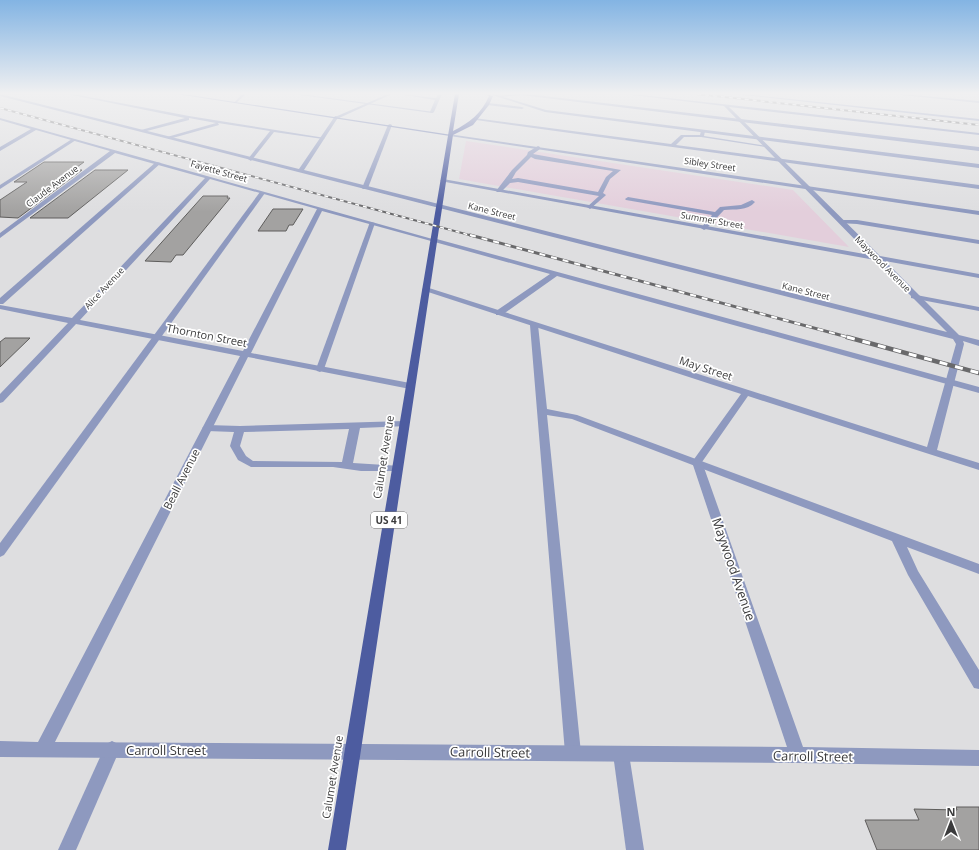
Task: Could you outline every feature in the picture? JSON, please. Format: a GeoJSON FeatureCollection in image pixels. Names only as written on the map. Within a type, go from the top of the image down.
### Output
{"type":"FeatureCollection","features":[{"type":"Feature","properties":{"kind":"main road","name":"Calumet Avenue"},"geometry":{"type":"LineString","coordinates":[[337,850],[450,134]]}},
{"type":"Feature","properties":{"kind":"street"},"geometry":{"type":"LineString","coordinates":[[0,149],[27,134]]}},
{"type":"Feature","properties":{"kind":"street","name":"Fayette Street"},"geometry":{"type":"LineString","coordinates":[[52,134],[979,390]]}},
{"type":"Feature","properties":{"kind":"street","name":"Kane Street"},"geometry":{"type":"LineString","coordinates":[[153,134],[979,343]]}},
{"type":"Feature","properties":{"kind":"street"},"geometry":{"type":"LineString","coordinates":[[169,138],[182,134]]}},
{"type":"Feature","properties":{"kind":"street"},"geometry":{"type":"LineString","coordinates":[[251,159],[270,134]]}},
{"type":"Feature","properties":{"kind":"street"},"geometry":{"type":"LineString","coordinates":[[291,134],[323,138]]}},
{"type":"Feature","properties":{"kind":"street"},"geometry":{"type":"LineString","coordinates":[[301,171],[326,134]]}},
{"type":"Feature","properties":{"kind":"street"},"geometry":{"type":"LineString","coordinates":[[365,188],[387,134]]}},
{"type":"Feature","properties":{"kind":"street","name":"Sibley Street"},"geometry":{"type":"LineString","coordinates":[[450,134],[979,213]]}},
{"type":"Feature","properties":{"kind":"street"},"geometry":{"type":"LineString","coordinates":[[587,134],[979,187]]}},
{"type":"Feature","properties":{"kind":"street"},"geometry":{"type":"LineString","coordinates":[[673,145],[683,136],[698,134]]}},
{"type":"Feature","properties":{"kind":"street"},"geometry":{"type":"LineString","coordinates":[[705,134],[766,146]]}},
{"type":"Feature","properties":{"kind":"street"},"geometry":{"type":"LineString","coordinates":[[709,134],[758,138],[979,166]]}},
{"type":"Feature","properties":{"kind":"street","name":"Maywood Avenue"},"geometry":{"type":"LineString","coordinates":[[754,134],[957,338]]}},
{"type":"Feature","properties":{"kind":"street"},"geometry":{"type":"LineString","coordinates":[[849,134],[979,149]]}},
{"type":"Feature","properties":{"kind":"street"},"geometry":{"type":"LineString","coordinates":[[0,187],[74,140]]}},
{"type":"Feature","properties":{"kind":"street"},"geometry":{"type":"LineString","coordinates":[[499,191],[514,171],[530,155],[530,153],[538,148]]}},
{"type":"Feature","properties":{"kind":"street","name":"Claude Avenue"},"geometry":{"type":"LineString","coordinates":[[0,236],[114,151]]}},
{"type":"Feature","properties":{"kind":"street"},"geometry":{"type":"LineString","coordinates":[[530,155],[618,170],[608,178],[600,194],[602,195],[590,207]]}},
{"type":"Feature","properties":{"kind":"street"},"geometry":{"type":"LineString","coordinates":[[0,302],[158,163]]}},
{"type":"Feature","properties":{"kind":"street","name":"Alice Avenue"},"geometry":{"type":"LineString","coordinates":[[0,400],[208,178]]}},
{"type":"Feature","properties":{"kind":"street"},"geometry":{"type":"LineString","coordinates":[[508,181],[525,180],[600,194]]}},
{"type":"Feature","properties":{"kind":"street","name":"Summer Street"},"geometry":{"type":"LineString","coordinates":[[443,181],[979,276]]}},
{"type":"Feature","properties":{"kind":"street"},"geometry":{"type":"LineString","coordinates":[[0,552],[262,193]]}},
{"type":"Feature","properties":{"kind":"street"},"geometry":{"type":"LineString","coordinates":[[628,199],[717,214]]}},
{"type":"Feature","properties":{"kind":"street"},"geometry":{"type":"LineString","coordinates":[[704,228],[722,208],[748,206],[752,202]]}},
{"type":"Feature","properties":{"kind":"street","name":"Beall Avenue"},"geometry":{"type":"LineString","coordinates":[[43,749],[320,209]]}},
{"type":"Feature","properties":{"kind":"street"},"geometry":{"type":"LineString","coordinates":[[842,222],[857,222],[979,242]]}},
{"type":"Feature","properties":{"kind":"street"},"geometry":{"type":"LineString","coordinates":[[320,369],[372,223]]}},
{"type":"Feature","properties":{"kind":"street"},"geometry":{"type":"LineString","coordinates":[[500,314],[556,273]]}},
{"type":"Feature","properties":{"kind":"street","name":"May Street"},"geometry":{"type":"LineString","coordinates":[[426,290],[979,467]]}},
{"type":"Feature","properties":{"kind":"street"},"geometry":{"type":"LineString","coordinates":[[914,296],[979,309]]}},
{"type":"Feature","properties":{"kind":"street","name":"Thornton Street"},"geometry":{"type":"LineString","coordinates":[[0,307],[410,386]]}},
{"type":"Feature","properties":{"kind":"street"},"geometry":{"type":"LineString","coordinates":[[534,325],[573,753]]}},
{"type":"Feature","properties":{"kind":"street"},"geometry":{"type":"LineString","coordinates":[[931,452],[960,344],[957,338]]}},
{"type":"Feature","properties":{"kind":"street"},"geometry":{"type":"LineString","coordinates":[[697,462],[746,393]]}},
{"type":"Feature","properties":{"kind":"street"},"geometry":{"type":"LineString","coordinates":[[542,412],[574,417],[979,569]]}},
{"type":"Feature","properties":{"kind":"street"},"geometry":{"type":"LineString","coordinates":[[207,428],[240,429],[404,424]]}},
{"type":"Feature","properties":{"kind":"street"},"geometry":{"type":"LineString","coordinates":[[347,466],[355,426]]}},
{"type":"Feature","properties":{"kind":"street"},"geometry":{"type":"LineString","coordinates":[[240,429],[236,446],[242,458],[251,464],[333,464],[361,468],[397,468]]}},
{"type":"Feature","properties":{"kind":"street","name":"Maywood Avenue"},"geometry":{"type":"LineString","coordinates":[[697,462],[798,755]]}},
{"type":"Feature","properties":{"kind":"street"},"geometry":{"type":"LineString","coordinates":[[897,538],[912,572],[979,683]]}},
{"type":"Feature","properties":{"kind":"street","name":"Carroll Street"},"geometry":{"type":"LineString","coordinates":[[0,749],[798,755],[979,758]]}},
{"type":"Feature","properties":{"kind":"street"},"geometry":{"type":"LineString","coordinates":[[67,850],[112,750]]}},
{"type":"Feature","properties":{"kind":"street"},"geometry":{"type":"LineString","coordinates":[[621,754],[635,850]]}},
{"type":"Feature","properties":{"kind":"shaded area"},"geometry":{"type":"Polygon","coordinates":[[[466,141],[793,190],[849,247],[459,179],[466,141]]]}},
{"type":"Feature","properties":{"kind":"building"},"geometry":{"type":"Polygon","coordinates":[[[44,162],[84,162],[73,170],[82,170],[18,218],[0,217],[0,200],[27,182],[14,182],[44,162]]]}},
{"type":"Feature","properties":{"kind":"building"},"geometry":{"type":"Polygon","coordinates":[[[95,170],[128,170],[68,218],[30,218],[95,170]]]}},
{"type":"Feature","properties":{"kind":"building"},"geometry":{"type":"Polygon","coordinates":[[[203,196],[228,196],[227,198],[230,198],[183,255],[176,255],[171,262],[145,261],[203,196]]]}},
{"type":"Feature","properties":{"kind":"building"},"geometry":{"type":"Polygon","coordinates":[[[273,209],[303,209],[293,225],[289,225],[286,231],[258,231],[273,209]]]}},
{"type":"Feature","properties":{"kind":"building"},"geometry":{"type":"Polygon","coordinates":[[[5,338],[30,338],[0,367],[0,342],[5,338]]]}},
{"type":"Feature","properties":{"kind":"building"},"geometry":{"type":"Polygon","coordinates":[[[956,807],[979,807],[979,850],[877,850],[865,820],[919,820],[914,809],[957,810],[956,807]]]}},
{"type":"Feature","properties":{"kind":"railway"},"geometry":{"type":"LineString","coordinates":[[95,134],[473,236]]}},
{"type":"Feature","properties":{"kind":"railway"},"geometry":{"type":"LineString","coordinates":[[470,235],[851,338]]}},
{"type":"Feature","properties":{"kind":"railway"},"geometry":{"type":"LineString","coordinates":[[847,337],[979,373]]}}]}
